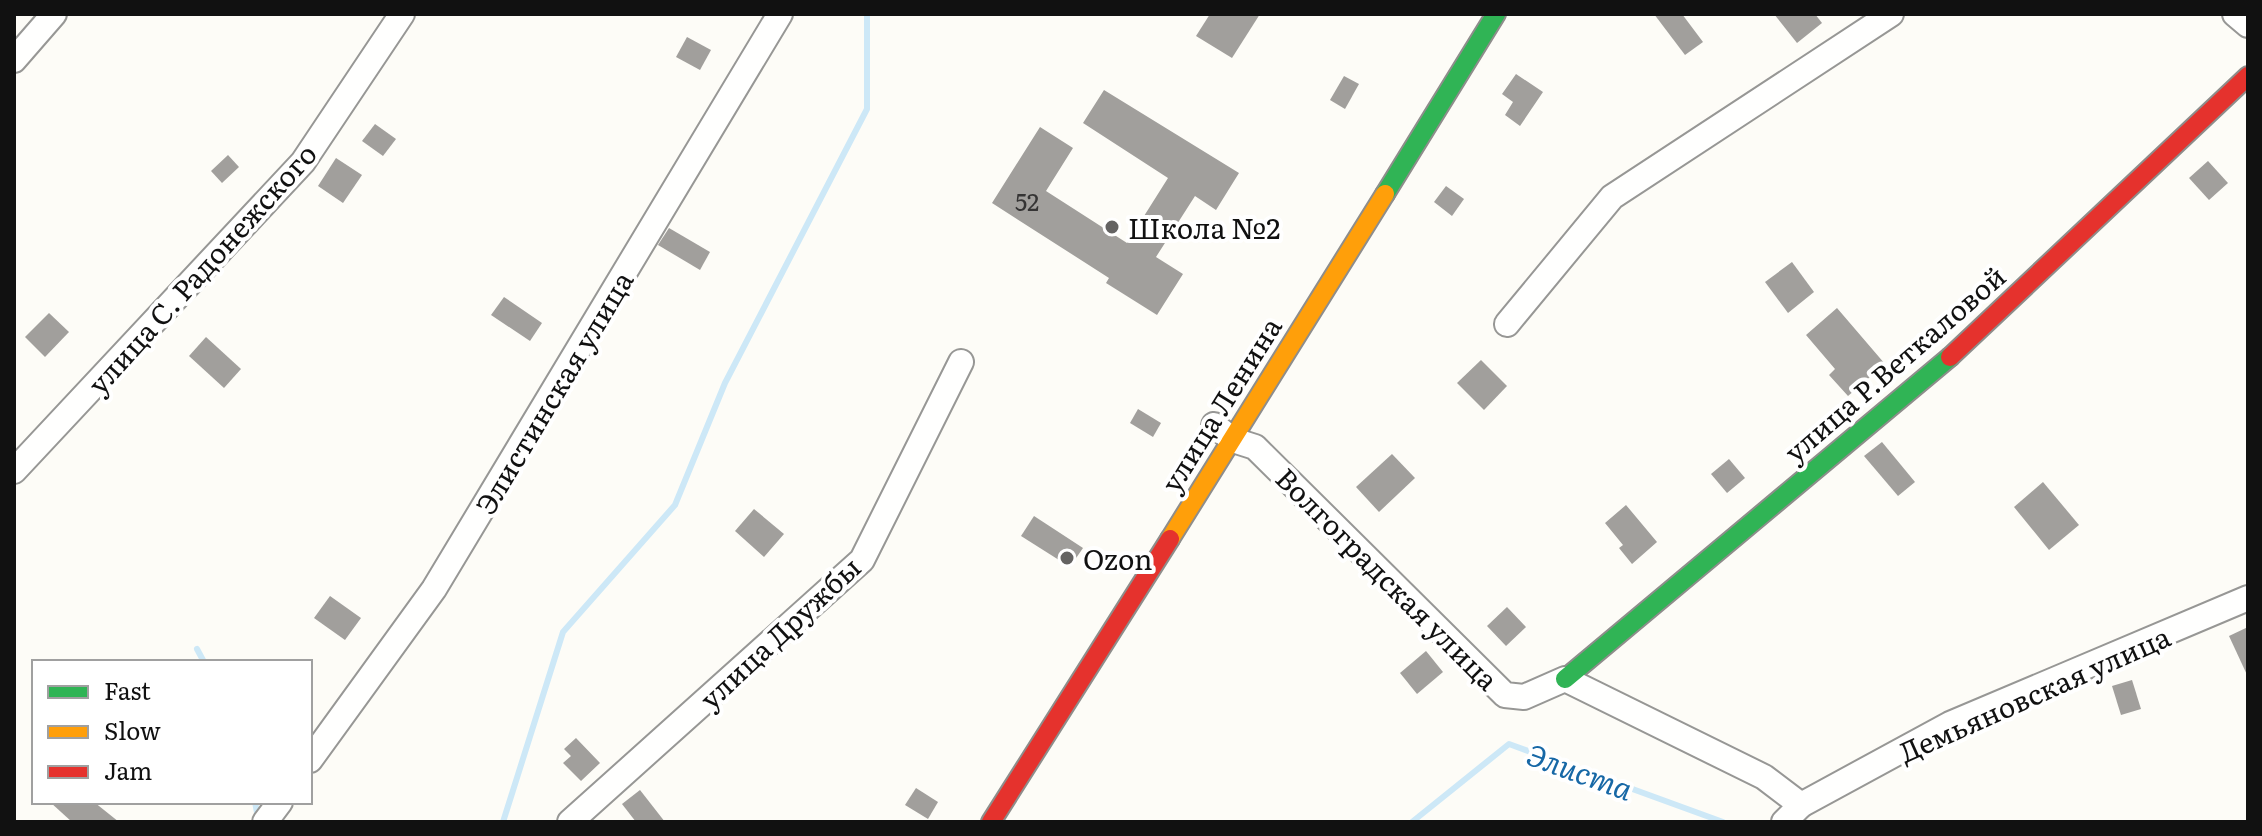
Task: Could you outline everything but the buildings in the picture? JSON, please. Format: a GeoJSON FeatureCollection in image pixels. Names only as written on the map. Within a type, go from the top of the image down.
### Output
{"type":"FeatureCollection","features":[{"type":"Feature","properties":{"kind":"main road","name":"улица Ленина"},"geometry":{"type":"LineString","coordinates":[[991,822],[1219,429],[1496,14]]}},
{"type":"Feature","properties":{"kind":"main road","name":"улица Р.Веткаловой"},"geometry":{"type":"LineString","coordinates":[[1565,679],[1955,353],[2248,76]]}},
{"type":"Feature","properties":{"kind":"street"},"geometry":{"type":"LineString","coordinates":[[14,60],[54,14]]}},
{"type":"Feature","properties":{"kind":"street","name":"улица С. Радонежского"},"geometry":{"type":"LineString","coordinates":[[14,471],[303,162],[402,14]]}},
{"type":"Feature","properties":{"kind":"street","name":"Элистинская улица"},"geometry":{"type":"LineString","coordinates":[[312,757],[434,589],[780,14]]}},
{"type":"Feature","properties":{"kind":"street"},"geometry":{"type":"LineString","coordinates":[[1507,324],[1612,197],[1891,14]]}},
{"type":"Feature","properties":{"kind":"street"},"geometry":{"type":"LineString","coordinates":[[2235,14],[2248,25]]}},
{"type":"Feature","properties":{"kind":"street","name":"улица Дружбы"},"geometry":{"type":"LineString","coordinates":[[570,822],[862,560],[961,362]]}},
{"type":"Feature","properties":{"kind":"street","name":"Волгоградская улица"},"geometry":{"type":"LineString","coordinates":[[1219,429],[1255,447],[1505,695],[1524,697],[1565,679]]}},
{"type":"Feature","properties":{"kind":"street","name":"Демьяновская улица"},"geometry":{"type":"LineString","coordinates":[[1792,814],[1950,724],[2248,598]]}},
{"type":"Feature","properties":{"kind":"street"},"geometry":{"type":"LineString","coordinates":[[1565,679],[1764,777],[1792,814]]}},
{"type":"Feature","properties":{"kind":"street"},"geometry":{"type":"LineString","coordinates":[[265,822],[278,804]]}},
{"type":"Feature","properties":{"kind":"waterway"},"geometry":{"type":"LineString","coordinates":[[503,822],[563,632],[675,505],[725,383],[867,109],[867,14]]}},
{"type":"Feature","properties":{"kind":"waterway"},"geometry":{"type":"LineString","coordinates":[[197,649],[203,660]]}},
{"type":"Feature","properties":{"kind":"waterway","name":"Элиста"},"geometry":{"type":"LineString","coordinates":[[1412,822],[1509,744],[1723,822]]}},
{"type":"Feature","properties":{"kind":"waterway"},"geometry":{"type":"LineString","coordinates":[[255,804],[258,818]]}},
{"type":"Feature","properties":{"kind":"traffic: fast"},"geometry":{"type":"LineString","coordinates":[[1385,194],[1496,14]]}},
{"type":"Feature","properties":{"kind":"traffic: fast"},"geometry":{"type":"LineString","coordinates":[[1565,679],[1950,357]]}},
{"type":"Feature","properties":{"kind":"traffic: slow"},"geometry":{"type":"LineString","coordinates":[[1170,539],[1385,194]]}},
{"type":"Feature","properties":{"kind":"traffic: jam"},"geometry":{"type":"LineString","coordinates":[[1950,357],[2248,76]]}},
{"type":"Feature","properties":{"kind":"traffic: jam"},"geometry":{"type":"LineString","coordinates":[[991,822],[1170,539]]}},
{"type":"Feature","properties":{"kind":"place","name":"Школа №2"},"geometry":{"type":"Point","coordinates":[1112,227]}},
{"type":"Feature","properties":{"kind":"place","name":"Ozon"},"geometry":{"type":"Point","coordinates":[1067,558]}}]}
